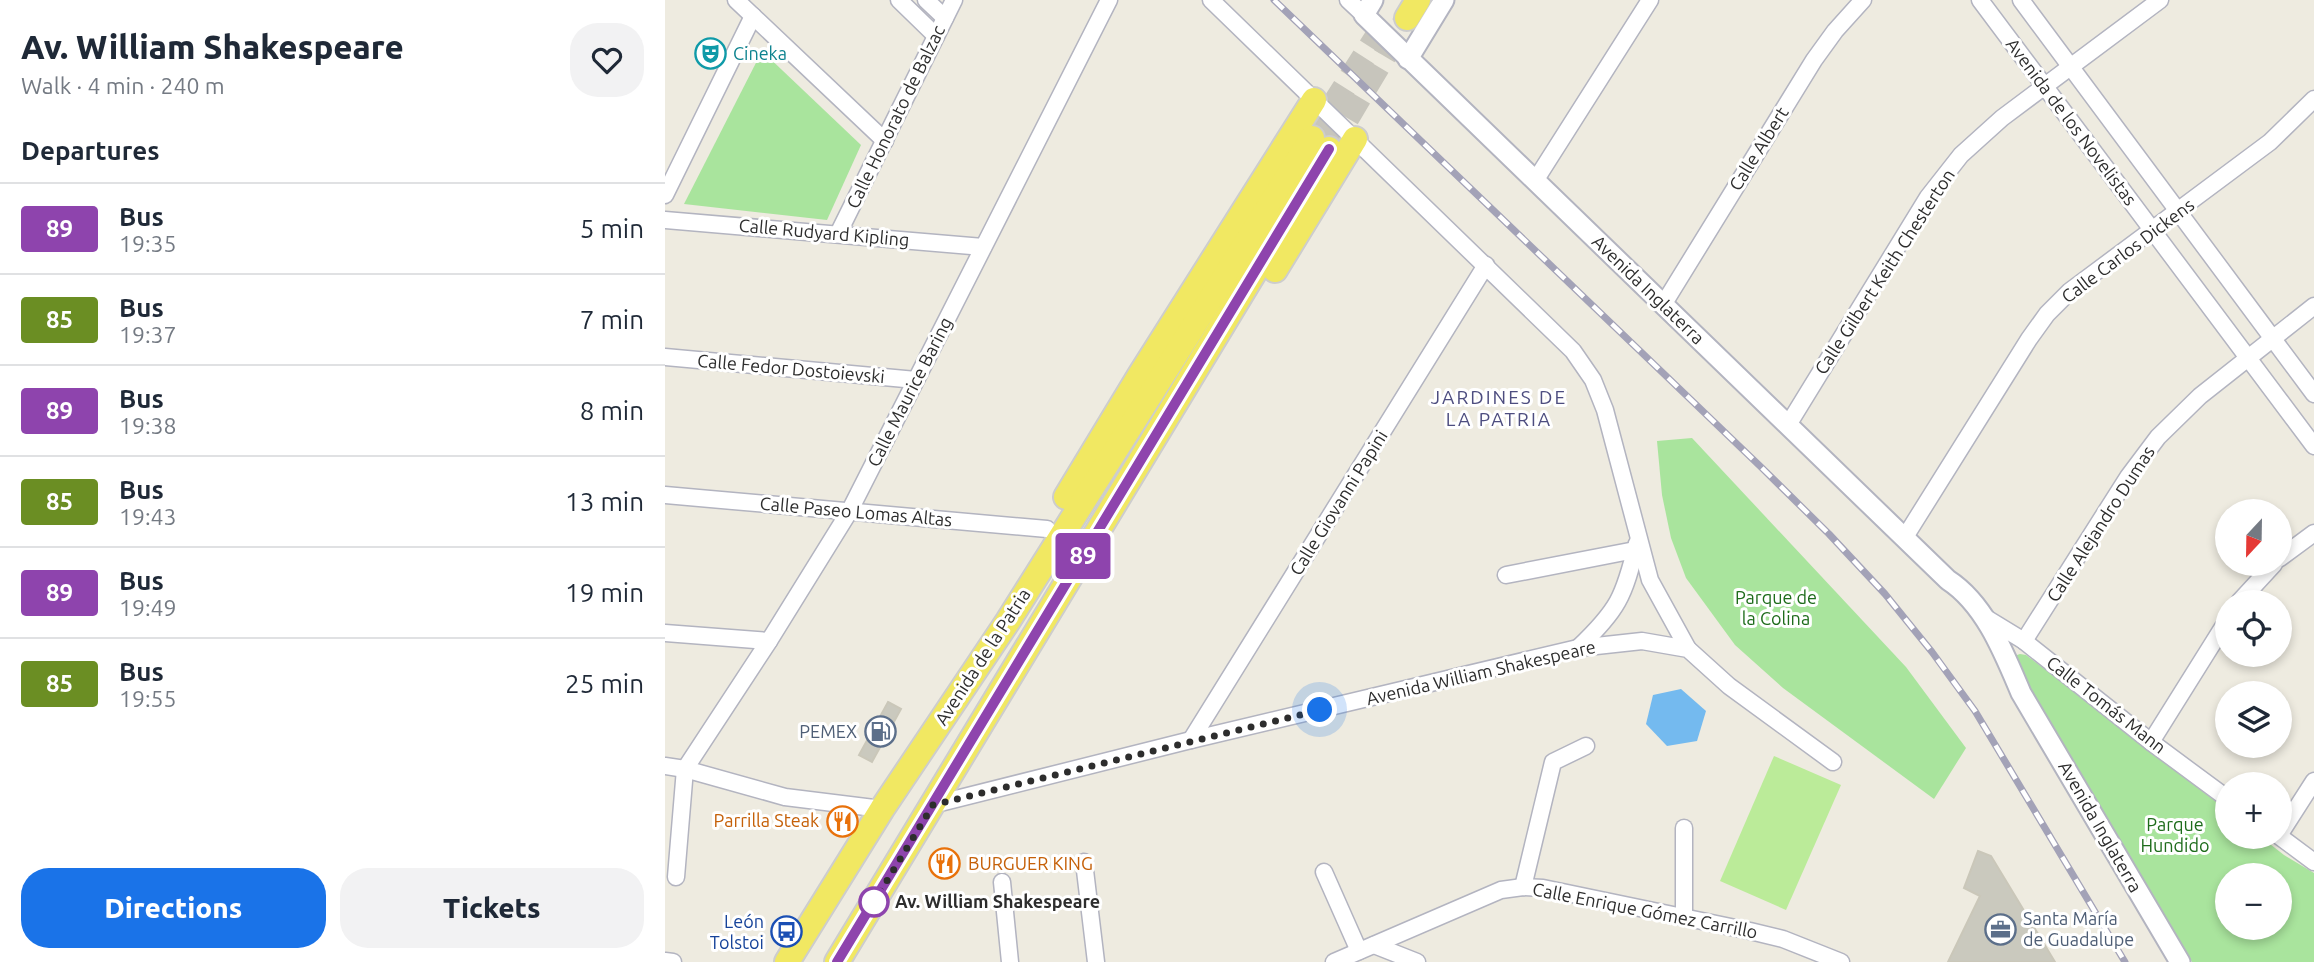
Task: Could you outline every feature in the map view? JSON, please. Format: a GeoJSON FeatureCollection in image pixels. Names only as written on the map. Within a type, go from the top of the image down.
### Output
{"type":"FeatureCollection","features":[{"type":"Feature","properties":{"kind":"main road"},"geometry":{"type":"LineString","coordinates":[[997,637],[1047,529],[1140,375],[1314,100]]}},
{"type":"Feature","properties":{"kind":"main road"},"geometry":{"type":"LineString","coordinates":[[1024,653],[1093,566],[1355,139]]}},
{"type":"Feature","properties":{"kind":"main road","name":"Avenida de la Patria"},"geometry":{"type":"LineString","coordinates":[[787,962],[882,809],[1320,144],[1024,653],[837,962]]}},
{"type":"Feature","properties":{"kind":"main road"},"geometry":{"type":"LineString","coordinates":[[805,962],[867,864],[876,842],[882,809]]}},
{"type":"Feature","properties":{"kind":"street"},"geometry":{"type":"LineString","coordinates":[[736,0],[885,141]]}},
{"type":"Feature","properties":{"kind":"street"},"geometry":{"type":"LineString","coordinates":[[899,0],[936,36]]}},
{"type":"Feature","properties":{"kind":"street"},"geometry":{"type":"LineString","coordinates":[[926,0],[946,18]]}},
{"type":"Feature","properties":{"kind":"street","name":"Calle Honorato de Balzac"},"geometry":{"type":"LineString","coordinates":[[838,234],[954,0]]}},
{"type":"Feature","properties":{"kind":"street","name":"Calle Maurice Baring"},"geometry":{"type":"LineString","coordinates":[[685,769],[849,512],[1109,0]]}},
{"type":"Feature","properties":{"kind":"street"},"geometry":{"type":"LineString","coordinates":[[1211,0],[1573,351],[1593,380],[1605,410],[1637,543],[1650,580],[1688,649],[1729,686],[1833,762]]}},
{"type":"Feature","properties":{"kind":"street","name":"Avenida Inglaterra"},"geometry":{"type":"LineString","coordinates":[[1348,0],[1392,8],[1408,59],[1948,580],[1964,590],[2004,652],[2021,693],[2179,962]]}},
{"type":"Feature","properties":{"kind":"street"},"geometry":{"type":"LineString","coordinates":[[1408,59],[1444,0]]}},
{"type":"Feature","properties":{"kind":"street"},"geometry":{"type":"LineString","coordinates":[[1535,181],[1650,0]]}},
{"type":"Feature","properties":{"kind":"street","name":"Calle Albert"},"geometry":{"type":"LineString","coordinates":[[1663,304],[1814,60],[1863,0]]}},
{"type":"Feature","properties":{"kind":"street","name":"Avenida de los Novelistas"},"geometry":{"type":"LineString","coordinates":[[1980,0],[2314,446]]}},
{"type":"Feature","properties":{"kind":"street","name":"Avenida de los Novelistas"},"geometry":{"type":"LineString","coordinates":[[2021,0],[2314,394]]}},
{"type":"Feature","properties":{"kind":"street","name":"Calle Gilbert Keith Chesterton"},"geometry":{"type":"LineString","coordinates":[[1789,425],[1928,197],[1961,155],[2002,118],[2160,0]]}},
{"type":"Feature","properties":{"kind":"street"},"geometry":{"type":"LineString","coordinates":[[665,195],[753,16]]}},
{"type":"Feature","properties":{"kind":"street","name":"Calle Carlos Dickens"},"geometry":{"type":"LineString","coordinates":[[1905,537],[2047,314],[2070,292],[2270,142],[2314,99]]}},
{"type":"Feature","properties":{"kind":"street","name":"Calle Rudyard Kipling"},"geometry":{"type":"LineString","coordinates":[[665,220],[983,247]]}},
{"type":"Feature","properties":{"kind":"street","name":"Calle Giovanni Papini"},"geometry":{"type":"LineString","coordinates":[[1191,740],[1486,265]]}},
{"type":"Feature","properties":{"kind":"street","name":"Calle Alejandro Dumas"},"geometry":{"type":"LineString","coordinates":[[2024,641],[2143,456],[2158,437],[2200,396],[2314,306]]}},
{"type":"Feature","properties":{"kind":"street","name":"Calle Fedor Dostoievski"},"geometry":{"type":"LineString","coordinates":[[665,357],[916,380]]}},
{"type":"Feature","properties":{"kind":"street","name":"Calle Paseo Lomas Altas"},"geometry":{"type":"LineString","coordinates":[[665,495],[1047,529]]}},
{"type":"Feature","properties":{"kind":"street"},"geometry":{"type":"LineString","coordinates":[[2293,548],[2314,533]]}},
{"type":"Feature","properties":{"kind":"street"},"geometry":{"type":"LineString","coordinates":[[1506,575],[1637,543]]}},
{"type":"Feature","properties":{"kind":"street"},"geometry":{"type":"LineString","coordinates":[[1578,648],[1601,626],[1620,600],[1637,543]]}},
{"type":"Feature","properties":{"kind":"street"},"geometry":{"type":"LineString","coordinates":[[2250,590],[2263,576]]}},
{"type":"Feature","properties":{"kind":"street","name":"Avenida Inglaterra"},"geometry":{"type":"LineString","coordinates":[[1948,580],[2006,677],[2021,693]]}},
{"type":"Feature","properties":{"kind":"street","name":"Calle Tomás Mann"},"geometry":{"type":"LineString","coordinates":[[1981,615],[2024,641],[2215,789]]}},
{"type":"Feature","properties":{"kind":"street"},"geometry":{"type":"LineString","coordinates":[[1601,626],[1601,641],[1614,645]]}},
{"type":"Feature","properties":{"kind":"street"},"geometry":{"type":"LineString","coordinates":[[665,633],[769,641]]}},
{"type":"Feature","properties":{"kind":"street","name":"Avenida William Shakespeare"},"geometry":{"type":"LineString","coordinates":[[933,805],[1191,740],[1578,648],[1642,640],[1688,649]]}},
{"type":"Feature","properties":{"kind":"street"},"geometry":{"type":"LineString","coordinates":[[2151,742],[2215,640]]}},
{"type":"Feature","properties":{"kind":"street"},"geometry":{"type":"LineString","coordinates":[[1523,887],[1553,762],[1586,746]]}},
{"type":"Feature","properties":{"kind":"street"},"geometry":{"type":"LineString","coordinates":[[665,766],[785,796],[882,809]]}},
{"type":"Feature","properties":{"kind":"street"},"geometry":{"type":"LineString","coordinates":[[675,877],[685,769]]}},
{"type":"Feature","properties":{"kind":"street"},"geometry":{"type":"LineString","coordinates":[[2292,816],[2314,781]]}},
{"type":"Feature","properties":{"kind":"street"},"geometry":{"type":"LineString","coordinates":[[1684,828],[1684,917]]}},
{"type":"Feature","properties":{"kind":"street"},"geometry":{"type":"LineString","coordinates":[[2292,845],[2314,862]]}},
{"type":"Feature","properties":{"kind":"street"},"geometry":{"type":"LineString","coordinates":[[1084,862],[1097,962]]}},
{"type":"Feature","properties":{"kind":"street"},"geometry":{"type":"LineString","coordinates":[[1324,872],[1366,948],[1417,962]]}},
{"type":"Feature","properties":{"kind":"street"},"geometry":{"type":"LineString","coordinates":[[1002,882],[1010,962]]}},
{"type":"Feature","properties":{"kind":"street","name":"Calle Enrique Gómez Carrillo"},"geometry":{"type":"LineString","coordinates":[[1334,962],[1501,890],[1523,887],[1543,888],[1783,939],[1840,962]]}},
{"type":"Feature","properties":{"kind":"street"},"geometry":{"type":"LineString","coordinates":[[665,961],[673,962]]}},
{"type":"Feature","properties":{"kind":"green space"},"geometry":{"type":"Polygon","coordinates":[[[762,51],[861,145],[827,220],[684,204],[762,51]]]}},
{"type":"Feature","properties":{"kind":"green space","name":"Parque de la Colina"},"geometry":{"type":"Polygon","coordinates":[[[1692,438],[1906,667],[1966,748],[1934,799],[1783,688],[1735,645],[1686,578],[1671,538],[1662,495],[1657,441],[1692,438]]]}},
{"type":"Feature","properties":{"kind":"green space","name":"Parque Hundido"},"geometry":{"type":"Polygon","coordinates":[[[2017,655],[2026,655],[2215,801],[2215,849],[2276,849],[2314,873],[2314,962],[2192,962],[2014,663],[2017,655]]]}},
{"type":"Feature","properties":{"kind":"green space"},"geometry":{"type":"Polygon","coordinates":[[[1774,756],[1841,785],[1786,910],[1720,881],[1774,756]]]}},
{"type":"Feature","properties":{"kind":"water"},"geometry":{"type":"Polygon","coordinates":[[[1681,689],[1706,711],[1697,741],[1667,746],[1646,724],[1653,695],[1681,689]]]}},
{"type":"Feature","properties":{"kind":"building","name":"PEMEX"},"geometry":{"type":"Polygon","coordinates":[[[888,702],[901,709],[872,762],[859,755],[888,702]]]}},
{"type":"Feature","properties":{"kind":"building","name":"Santa María de Guadalupe"},"geometry":{"type":"Polygon","coordinates":[[[1978,851],[1991,856],[2055,962],[1948,962],[1980,896],[1964,888],[1978,851]]]}},
{"type":"Feature","properties":{"kind":"tunnel"},"geometry":{"type":"LineString","coordinates":[[1329,149],[1407,18]]}},
{"type":"Feature","properties":{"kind":"tunnel"},"geometry":{"type":"LineString","coordinates":[[1312,138],[1379,33]]}},
{"type":"Feature","properties":{"kind":"railway"},"geometry":{"type":"LineString","coordinates":[[1274,0],[1761,467],[1885,594],[1975,711],[2125,962]]}},
{"type":"Feature","properties":{"kind":"bus line","name":"89"},"geometry":{"type":"LineString","coordinates":[[837,962],[1329,149]]}},
{"type":"Feature","properties":{"kind":"place","name":"Cineka"},"geometry":{"type":"Point","coordinates":[710,54]}},
{"type":"Feature","properties":{"kind":"place","name":"PEMEX"},"geometry":{"type":"Point","coordinates":[880,732]}},
{"type":"Feature","properties":{"kind":"place","name":"Parrilla Steak"},"geometry":{"type":"Point","coordinates":[842,821]}},
{"type":"Feature","properties":{"kind":"place","name":"BURGUER KING"},"geometry":{"type":"Point","coordinates":[945,864]}},
{"type":"Feature","properties":{"kind":"place","name":"Av. William Shakespeare"},"geometry":{"type":"Point","coordinates":[874,902]}},
{"type":"Feature","properties":{"kind":"place","name":"Santa María de Guadalupe"},"geometry":{"type":"Point","coordinates":[2000,929]}},
{"type":"Feature","properties":{"kind":"place","name":"León Tolstoi"},"geometry":{"type":"Point","coordinates":[787,932]}},
{"type":"Feature","properties":{"kind":"district","name":"JARDINES DE LA PATRIA"},"geometry":{"type":"Point","coordinates":[1499,408]}},
{"type":"Feature","properties":{"kind":"route"},"geometry":{"type":"LineString","coordinates":[[874,902],[933,805],[1320,710]]}}]}
